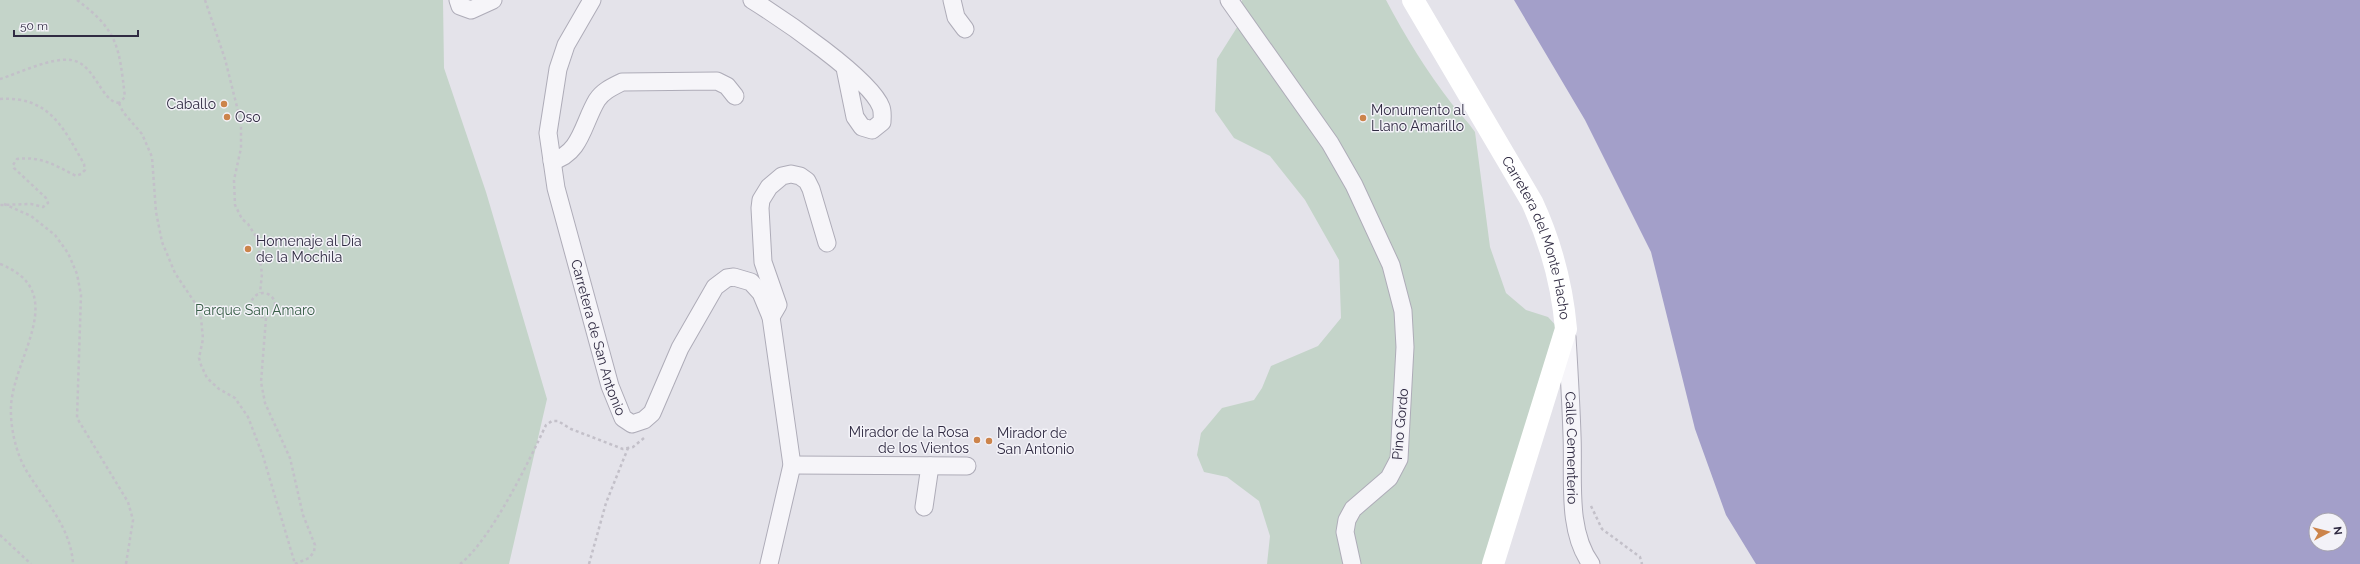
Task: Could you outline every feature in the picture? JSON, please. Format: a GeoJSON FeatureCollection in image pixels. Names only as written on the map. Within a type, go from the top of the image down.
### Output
{"type":"FeatureCollection","features":[{"type":"Feature","properties":{"kind":"main road","name":"Carretera del Monte Hacho"},"geometry":{"type":"LineString","coordinates":[[1412,0],[1532,202],[1546,232],[1556,263],[1563,296],[1566,329],[1493,564]]}},
{"type":"Feature","properties":{"kind":"street"},"geometry":{"type":"LineString","coordinates":[[458,0],[460,6],[471,10],[493,0]]}},
{"type":"Feature","properties":{"kind":"street","name":"Carretera de San Antonio"},"geometry":{"type":"LineString","coordinates":[[592,0],[566,45],[558,69],[548,133],[556,188],[610,386],[619,410],[627,422],[638,423],[652,413],[680,348],[715,286],[720,282],[734,277],[751,282],[761,293],[771,317],[792,465],[769,564]]}},
{"type":"Feature","properties":{"kind":"street"},"geometry":{"type":"LineString","coordinates":[[752,0],[784,21],[845,68]]}},
{"type":"Feature","properties":{"kind":"street"},"geometry":{"type":"LineString","coordinates":[[952,0],[956,17],[964,29]]}},
{"type":"Feature","properties":{"kind":"street","name":"Pino Gordo"},"geometry":{"type":"LineString","coordinates":[[1229,0],[1330,143],[1354,185],[1390,266],[1403,310],[1405,347],[1399,459],[1390,478],[1353,509],[1347,520],[1346,532],[1352,564]]}},
{"type":"Feature","properties":{"kind":"street"},"geometry":{"type":"LineString","coordinates":[[552,161],[560,159],[572,150],[597,99],[608,89],[622,82],[717,81],[728,86],[735,96]]}},
{"type":"Feature","properties":{"kind":"street"},"geometry":{"type":"LineString","coordinates":[[771,317],[778,305],[763,262],[760,208],[764,193],[775,181],[782,176],[791,174],[800,176],[807,181],[811,189],[827,243]]}},
{"type":"Feature","properties":{"kind":"street","name":"Calle Cementerio"},"geometry":{"type":"LineString","coordinates":[[1566,329],[1571,396],[1573,510],[1578,535],[1591,564]]}},
{"type":"Feature","properties":{"kind":"street"},"geometry":{"type":"LineString","coordinates":[[792,465],[967,466]]}},
{"type":"Feature","properties":{"kind":"street"},"geometry":{"type":"LineString","coordinates":[[924,507],[930,466]]}},
{"type":"Feature","properties":{"kind":"path"},"geometry":{"type":"LineString","coordinates":[[77,0],[95,13],[114,36],[119,50],[125,97],[119,103]]}},
{"type":"Feature","properties":{"kind":"path"},"geometry":{"type":"LineString","coordinates":[[205,0],[223,52],[241,123],[241,148],[234,180],[236,205],[242,219],[248,224],[257,238],[262,274],[260,293],[251,301],[251,308],[255,315],[266,318]]}},
{"type":"Feature","properties":{"kind":"path"},"geometry":{"type":"LineString","coordinates":[[0,79],[56,61],[72,60],[86,67],[111,100],[119,103],[123,112],[142,134],[152,157],[156,212],[162,242],[176,273],[194,301],[201,318],[203,334],[199,358],[201,365],[207,378],[219,389],[235,398],[248,417],[263,456],[295,564],[309,558],[314,552],[315,545],[303,515],[290,458],[265,402],[261,382],[266,318],[274,310],[275,303],[268,294],[260,293]]}},
{"type":"Feature","properties":{"kind":"path"},"geometry":{"type":"LineString","coordinates":[[0,99],[20,99],[34,103],[47,110],[62,127],[84,164],[85,170],[76,176],[47,160],[34,158],[17,159],[13,165],[14,168],[46,198],[48,203],[43,207],[31,204],[0,205]]}},
{"type":"Feature","properties":{"kind":"path"},"geometry":{"type":"LineString","coordinates":[[4,204],[31,216],[55,235],[68,253],[77,274],[80,295],[77,418],[128,502],[133,520],[126,564]]}},
{"type":"Feature","properties":{"kind":"path"},"geometry":{"type":"LineString","coordinates":[[0,264],[18,272],[30,285],[36,300],[37,318],[17,374],[11,406],[14,439],[26,469],[62,525],[73,564]]}},
{"type":"Feature","properties":{"kind":"path"},"geometry":{"type":"LineString","coordinates":[[589,564],[606,503],[628,448]]}},
{"type":"Feature","properties":{"kind":"path"},"geometry":{"type":"LineString","coordinates":[[1589,502],[1602,529],[1640,557],[1642,564]]}},
{"type":"Feature","properties":{"kind":"path"},"geometry":{"type":"LineString","coordinates":[[0,535],[31,564]]}},
{"type":"Feature","properties":{"kind":"green space","name":"Parque San Amaro"},"geometry":{"type":"Polygon","coordinates":[[[0,0],[443,0],[444,68],[486,192],[547,399],[509,564],[0,564],[0,0]]]}},
{"type":"Feature","properties":{"kind":"green space"},"geometry":{"type":"Polygon","coordinates":[[[1242,0],[1386,0],[1425,67],[1475,132],[1490,247],[1506,293],[1526,310],[1548,317],[1560,330],[1501,564],[1267,564],[1270,536],[1259,501],[1227,477],[1204,472],[1197,455],[1201,433],[1222,408],[1254,400],[1262,388],[1271,366],[1318,346],[1341,318],[1339,260],[1305,200],[1270,156],[1234,138],[1215,111],[1217,59],[1241,21],[1242,0]]]}},
{"type":"Feature","properties":{"kind":"shaded area"},"geometry":{"type":"Polygon","coordinates":[[[1514,0],[2360,0],[2360,564],[1756,564],[1726,515],[1695,429],[1651,252],[1585,120],[1514,0]]]}},
{"type":"Feature","properties":{"kind":"place","name":"Caballo"},"geometry":{"type":"Point","coordinates":[224,104]}},
{"type":"Feature","properties":{"kind":"place","name":"Oso"},"geometry":{"type":"Point","coordinates":[227,117]}},
{"type":"Feature","properties":{"kind":"place","name":"Monumento al Llano Amarillo"},"geometry":{"type":"Point","coordinates":[1363,118]}},
{"type":"Feature","properties":{"kind":"place","name":"Homenaje al Día de la Mochila"},"geometry":{"type":"Point","coordinates":[248,249]}},
{"type":"Feature","properties":{"kind":"place","name":"Mirador de la Rosa de los Vientos"},"geometry":{"type":"Point","coordinates":[977,440]}},
{"type":"Feature","properties":{"kind":"place","name":"Mirador de San Antonio"},"geometry":{"type":"Point","coordinates":[989,441]}}]}
